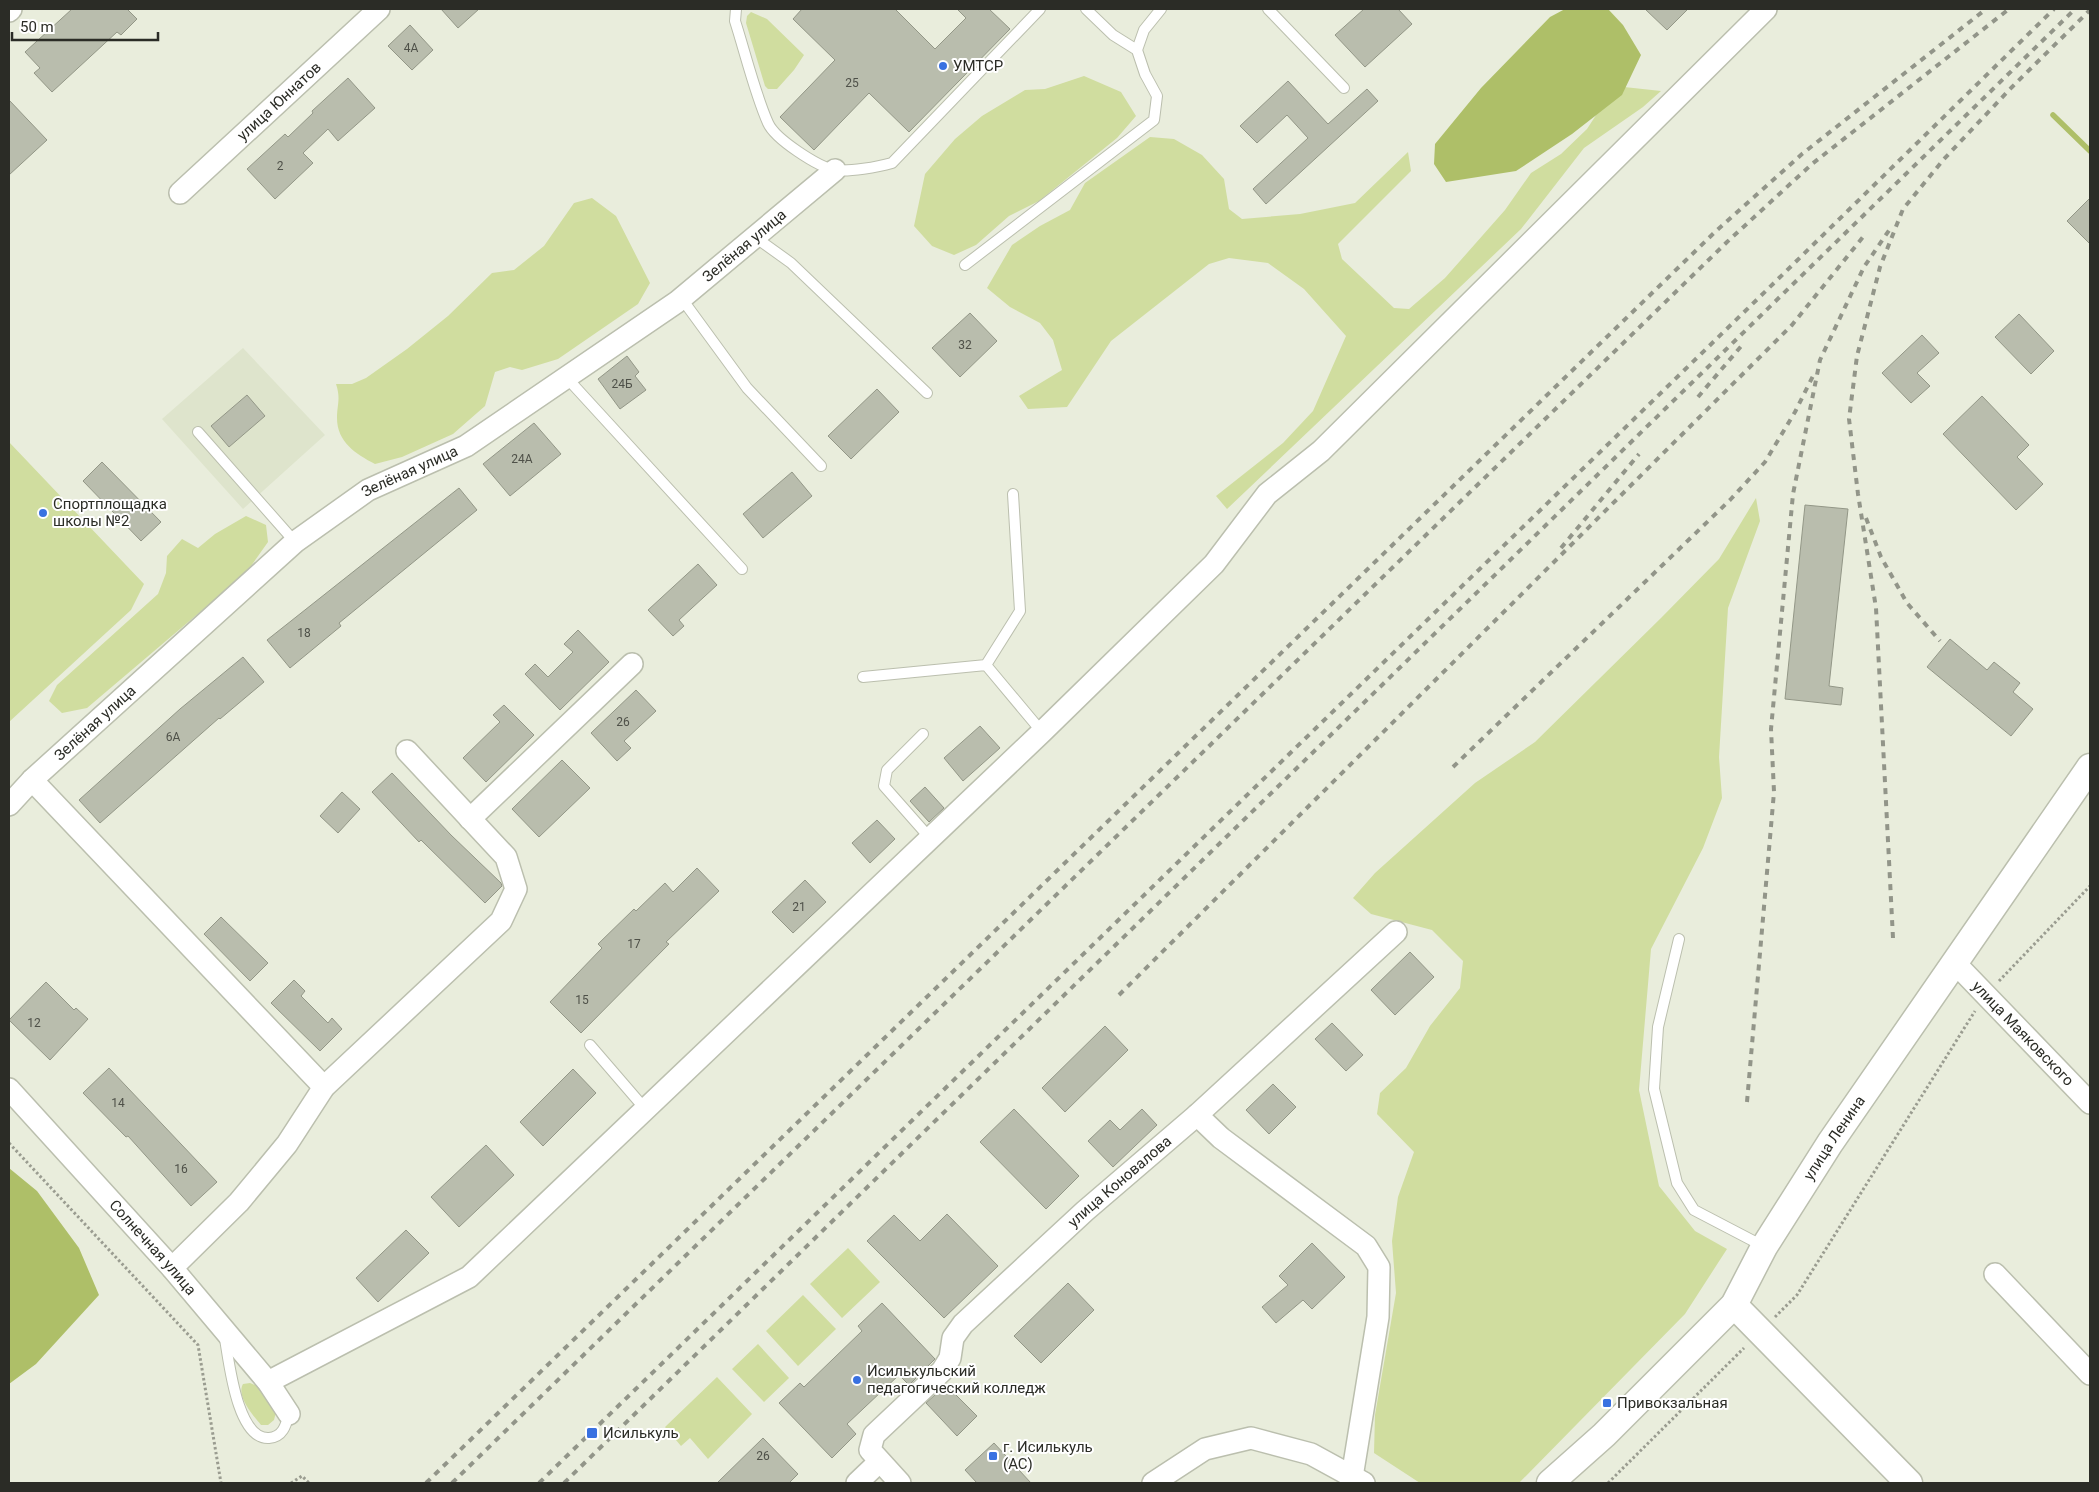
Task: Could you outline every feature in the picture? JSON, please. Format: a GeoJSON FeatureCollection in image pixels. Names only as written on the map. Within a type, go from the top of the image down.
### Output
{"type":"FeatureCollection","features":[{"type":"Feature","properties":{"kind":"street","name":"улица Юннатов"},"geometry":{"type":"LineString","coordinates":[[180,193],[379,9]]}},
{"type":"Feature","properties":{"kind":"street"},"geometry":{"type":"LineString","coordinates":[[268,1382],[468,1277],[646,1110],[929,837],[1042,732],[1214,564],[1267,494],[1322,451],[1766,9]]}},
{"type":"Feature","properties":{"kind":"street","name":"Зелёная улица"},"geometry":{"type":"LineString","coordinates":[[9,805],[32,780],[295,542],[368,490],[466,446],[682,298],[835,170]]}},
{"type":"Feature","properties":{"kind":"street"},"geometry":{"type":"LineString","coordinates":[[470,819],[632,664]]}},
{"type":"Feature","properties":{"kind":"street"},"geometry":{"type":"LineString","coordinates":[[172,1268],[239,1202],[287,1144],[324,1087],[501,921],[516,889],[506,857],[407,751]]}},
{"type":"Feature","properties":{"kind":"street","name":"улица Ленина"},"geometry":{"type":"LineString","coordinates":[[1550,1483],[1604,1435],[1734,1305],[1764,1247],[1830,1143],[2087,778]]}},
{"type":"Feature","properties":{"kind":"street"},"geometry":{"type":"LineString","coordinates":[[32,780],[324,1087]]}},
{"type":"Feature","properties":{"kind":"street","name":"улица Коновалова"},"geometry":{"type":"LineString","coordinates":[[857,1483],[874,1456],[874,1435],[942,1370],[950,1358],[953,1338],[963,1324],[1085,1211],[1197,1115],[1396,932]]}},
{"type":"Feature","properties":{"kind":"street","name":"улица Маяковского"},"geometry":{"type":"LineString","coordinates":[[1955,963],[2090,1103]]}},
{"type":"Feature","properties":{"kind":"street","name":"Солнечная улица"},"geometry":{"type":"LineString","coordinates":[[9,1089],[172,1268],[268,1382],[289,1414]]}},
{"type":"Feature","properties":{"kind":"street"},"geometry":{"type":"LineString","coordinates":[[1153,1483],[1205,1449],[1251,1438],[1311,1454],[1358,1480],[1378,1317],[1378,1267],[1366,1246],[1221,1138],[1197,1115]]}},
{"type":"Feature","properties":{"kind":"street"},"geometry":{"type":"LineString","coordinates":[[1995,1274],[2090,1374]]}},
{"type":"Feature","properties":{"kind":"street"},"geometry":{"type":"LineString","coordinates":[[1734,1305],[1910,1483]]}},
{"type":"Feature","properties":{"kind":"street"},"geometry":{"type":"LineString","coordinates":[[874,1456],[900,1483]]}},
{"type":"Feature","properties":{"kind":"lane"},"geometry":{"type":"LineString","coordinates":[[736,9],[735,21],[768,124],[781,140],[801,154],[835,170],[892,163],[1040,9]]}},
{"type":"Feature","properties":{"kind":"lane"},"geometry":{"type":"LineString","coordinates":[[1086,9],[1113,35],[1137,50]]}},
{"type":"Feature","properties":{"kind":"lane"},"geometry":{"type":"LineString","coordinates":[[965,265],[1154,120],[1157,96],[1145,74],[1137,50],[1144,30],[1161,9]]}},
{"type":"Feature","properties":{"kind":"lane"},"geometry":{"type":"LineString","coordinates":[[1268,9],[1344,88]]}},
{"type":"Feature","properties":{"kind":"lane"},"geometry":{"type":"LineString","coordinates":[[755,237],[791,263],[928,393]]}},
{"type":"Feature","properties":{"kind":"lane"},"geometry":{"type":"LineString","coordinates":[[682,298],[747,388],[821,466]]}},
{"type":"Feature","properties":{"kind":"lane"},"geometry":{"type":"LineString","coordinates":[[566,377],[742,568]]}},
{"type":"Feature","properties":{"kind":"lane"},"geometry":{"type":"LineString","coordinates":[[198,432],[295,542]]}},
{"type":"Feature","properties":{"kind":"lane"},"geometry":{"type":"LineString","coordinates":[[986,665],[1020,611],[1013,494]]}},
{"type":"Feature","properties":{"kind":"lane"},"geometry":{"type":"LineString","coordinates":[[986,665],[1042,732]]}},
{"type":"Feature","properties":{"kind":"lane"},"geometry":{"type":"LineString","coordinates":[[863,677],[986,665]]}},
{"type":"Feature","properties":{"kind":"lane"},"geometry":{"type":"LineString","coordinates":[[923,734],[887,770],[884,786],[929,837]]}},
{"type":"Feature","properties":{"kind":"lane"},"geometry":{"type":"LineString","coordinates":[[1679,939],[1658,1027],[1654,1089],[1677,1183],[1694,1210],[1764,1247]]}},
{"type":"Feature","properties":{"kind":"lane"},"geometry":{"type":"LineString","coordinates":[[590,1045],[646,1110]]}},
{"type":"Feature","properties":{"kind":"lane"},"geometry":{"type":"LineString","coordinates":[[223,1330],[239,1409],[248,1426],[256,1435],[268,1438],[280,1435],[286,1426],[289,1414]]}},
{"type":"Feature","properties":{"kind":"path"},"geometry":{"type":"LineString","coordinates":[[1608,1483],[1797,1296],[1985,995],[2090,886]]}},
{"type":"Feature","properties":{"kind":"path"},"geometry":{"type":"LineString","coordinates":[[9,1144],[198,1345],[221,1483]]}},
{"type":"Feature","properties":{"kind":"path"},"geometry":{"type":"LineString","coordinates":[[291,1483],[302,1476],[309,1483]]}},
{"type":"Feature","properties":{"kind":"shaded area"},"geometry":{"type":"Polygon","coordinates":[[[1565,9],[1608,9],[1623,25],[1641,55],[1622,95],[1572,134],[1516,171],[1446,182],[1434,164],[1435,144],[1481,88],[1550,17],[1565,9]]]}},
{"type":"Feature","properties":{"kind":"shaded area"},"geometry":{"type":"Polygon","coordinates":[[[751,12],[767,19],[804,55],[777,89],[768,89],[765,86],[746,23],[747,16],[751,12]]]}},
{"type":"Feature","properties":{"kind":"shaded area"},"geometry":{"type":"Polygon","coordinates":[[[1084,76],[1121,92],[1136,116],[1117,138],[1039,201],[1009,216],[976,245],[954,255],[932,246],[914,226],[925,174],[955,139],[982,116],[1025,90],[1045,89],[1084,76]]]}},
{"type":"Feature","properties":{"kind":"shaded area"},"geometry":{"type":"Polygon","coordinates":[[[1615,86],[1661,91],[1643,107],[1584,148],[1521,229],[1227,509],[1216,496],[1283,443],[1313,411],[1346,336],[1304,289],[1268,263],[1229,258],[1209,264],[1111,341],[1067,407],[1028,409],[1019,396],[1062,370],[1053,340],[1040,323],[1010,307],[987,288],[1012,245],[1040,226],[1070,210],[1085,183],[1150,137],[1174,139],[1202,155],[1224,179],[1229,209],[1242,219],[1300,214],[1355,203],[1408,152],[1411,171],[1338,244],[1342,259],[1394,308],[1409,309],[1445,278],[1505,210],[1531,173],[1561,154],[1587,129],[1615,86]]]}},
{"type":"Feature","properties":{"kind":"shaded area"},"geometry":{"type":"Polygon","coordinates":[[[592,198],[616,216],[650,283],[638,304],[558,359],[522,370],[510,367],[495,372],[485,406],[453,434],[402,457],[375,464],[349,446],[340,434],[338,426],[339,398],[336,384],[352,384],[366,378],[407,349],[448,316],[492,273],[514,270],[544,246],[574,203],[592,198]]]}},
{"type":"Feature","properties":{"kind":"shaded area"},"geometry":{"type":"Polygon","coordinates":[[[243,348],[325,435],[243,509],[162,419],[243,348]]]}},
{"type":"Feature","properties":{"kind":"shaded area","name":"Спортплощадка школы №2"},"geometry":{"type":"Polygon","coordinates":[[[9,442],[144,584],[131,610],[9,722],[9,442]]]}},
{"type":"Feature","properties":{"kind":"shaded area"},"geometry":{"type":"Polygon","coordinates":[[[1756,498],[1760,521],[1728,608],[1719,757],[1722,798],[1703,848],[1651,949],[1639,1090],[1659,1186],[1695,1231],[1727,1249],[1685,1314],[1519,1483],[1420,1483],[1374,1453],[1375,1415],[1396,1293],[1392,1241],[1398,1197],[1414,1152],[1377,1114],[1380,1093],[1406,1068],[1430,1026],[1460,988],[1463,961],[1432,930],[1371,914],[1353,898],[1375,873],[1475,783],[1535,742],[1661,618],[1719,559],[1756,498]]]}},
{"type":"Feature","properties":{"kind":"shaded area"},"geometry":{"type":"Polygon","coordinates":[[[246,516],[266,525],[268,542],[246,573],[87,708],[62,713],[49,701],[57,685],[158,594],[166,573],[167,556],[182,539],[198,548],[215,534],[246,516]]]}},
{"type":"Feature","properties":{"kind":"shaded area"},"geometry":{"type":"Polygon","coordinates":[[[9,1168],[37,1191],[79,1248],[99,1295],[36,1364],[9,1384],[9,1168]]]}},
{"type":"Feature","properties":{"kind":"shaded area"},"geometry":{"type":"Polygon","coordinates":[[[848,1248],[880,1282],[842,1318],[810,1284],[848,1248]]]}},
{"type":"Feature","properties":{"kind":"shaded area"},"geometry":{"type":"Polygon","coordinates":[[[803,1295],[836,1329],[798,1366],[766,1331],[803,1295]]]}},
{"type":"Feature","properties":{"kind":"shaded area"},"geometry":{"type":"Polygon","coordinates":[[[758,1344],[789,1378],[764,1402],[732,1369],[758,1344]]]}},
{"type":"Feature","properties":{"kind":"shaded area"},"geometry":{"type":"Polygon","coordinates":[[[717,1377],[752,1414],[708,1459],[690,1438],[681,1446],[665,1427],[717,1377]]]}},
{"type":"Feature","properties":{"kind":"shaded area"},"geometry":{"type":"Polygon","coordinates":[[[250,1383],[260,1387],[276,1412],[274,1420],[268,1425],[261,1425],[244,1400],[241,1389],[243,1384],[250,1383]]]}},
{"type":"Feature","properties":{"kind":"building"},"geometry":{"type":"Polygon","coordinates":[[[72,9],[127,9],[137,19],[121,35],[117,32],[52,92],[34,73],[40,68],[25,52],[72,9]]]}},
{"type":"Feature","properties":{"kind":"building"},"geometry":{"type":"Polygon","coordinates":[[[441,9],[479,9],[458,28],[441,9]]]}},
{"type":"Feature","properties":{"kind":"building"},"geometry":{"type":"Polygon","coordinates":[[[802,9],[895,9],[935,49],[966,18],[957,9],[989,9],[1010,29],[909,132],[869,93],[814,150],[780,117],[835,60],[793,19],[802,9]]]}},
{"type":"Feature","properties":{"kind":"building"},"geometry":{"type":"Polygon","coordinates":[[[1364,9],[1398,9],[1412,24],[1365,67],[1335,35],[1364,9]]]}},
{"type":"Feature","properties":{"kind":"building"},"geometry":{"type":"Polygon","coordinates":[[[1645,9],[1688,9],[1667,30],[1645,9]]]}},
{"type":"Feature","properties":{"kind":"building"},"geometry":{"type":"Polygon","coordinates":[[[410,25],[433,50],[412,70],[388,46],[410,25]]]}},
{"type":"Feature","properties":{"kind":"building"},"geometry":{"type":"Polygon","coordinates":[[[348,78],[375,108],[338,141],[328,129],[303,153],[313,163],[275,199],[247,169],[285,134],[288,137],[313,113],[312,111],[348,78]]]}},
{"type":"Feature","properties":{"kind":"building"},"geometry":{"type":"Polygon","coordinates":[[[1288,81],[1328,124],[1367,89],[1378,101],[1266,204],[1253,189],[1308,138],[1287,115],[1257,143],[1240,126],[1288,81]]]}},
{"type":"Feature","properties":{"kind":"building"},"geometry":{"type":"Polygon","coordinates":[[[9,100],[47,140],[9,175],[9,100]]]}},
{"type":"Feature","properties":{"kind":"building"},"geometry":{"type":"Polygon","coordinates":[[[2090,198],[2090,244],[2067,221],[2090,198]]]}},
{"type":"Feature","properties":{"kind":"building"},"geometry":{"type":"Polygon","coordinates":[[[970,313],[997,341],[960,377],[932,348],[970,313]]]}},
{"type":"Feature","properties":{"kind":"building"},"geometry":{"type":"Polygon","coordinates":[[[2019,314],[2054,351],[2031,374],[1995,337],[2019,314]]]}},
{"type":"Feature","properties":{"kind":"building"},"geometry":{"type":"Polygon","coordinates":[[[1922,335],[1939,353],[1917,373],[1930,386],[1911,403],[1882,373],[1922,335]]]}},
{"type":"Feature","properties":{"kind":"building"},"geometry":{"type":"Polygon","coordinates":[[[627,356],[639,372],[635,376],[646,390],[620,409],[598,379],[627,356]]]}},
{"type":"Feature","properties":{"kind":"building"},"geometry":{"type":"Polygon","coordinates":[[[877,389],[899,412],[851,459],[828,436],[877,389]]]}},
{"type":"Feature","properties":{"kind":"building"},"geometry":{"type":"Polygon","coordinates":[[[247,395],[265,416],[229,447],[211,426],[247,395]]]}},
{"type":"Feature","properties":{"kind":"building"},"geometry":{"type":"Polygon","coordinates":[[[1982,396],[2029,445],[2017,457],[2043,484],[2016,510],[1943,434],[1982,396]]]}},
{"type":"Feature","properties":{"kind":"building"},"geometry":{"type":"Polygon","coordinates":[[[534,423],[561,454],[510,496],[483,464],[534,423]]]}},
{"type":"Feature","properties":{"kind":"building"},"geometry":{"type":"Polygon","coordinates":[[[102,462],[161,522],[141,541],[83,481],[102,462]]]}},
{"type":"Feature","properties":{"kind":"building"},"geometry":{"type":"Polygon","coordinates":[[[792,472],[812,496],[763,538],[743,514],[792,472]]]}},
{"type":"Feature","properties":{"kind":"building"},"geometry":{"type":"Polygon","coordinates":[[[459,488],[477,510],[339,623],[341,626],[290,668],[267,640],[459,488]]]}},
{"type":"Feature","properties":{"kind":"building"},"geometry":{"type":"Polygon","coordinates":[[[1805,505],[1848,509],[1829,686],[1843,688],[1841,705],[1785,699],[1805,505]]]}},
{"type":"Feature","properties":{"kind":"building"},"geometry":{"type":"Polygon","coordinates":[[[698,564],[717,585],[679,620],[684,626],[673,636],[648,610],[698,564]]]}},
{"type":"Feature","properties":{"kind":"building"},"geometry":{"type":"Polygon","coordinates":[[[578,630],[609,662],[560,710],[525,674],[535,664],[548,677],[573,652],[564,644],[578,630]]]}},
{"type":"Feature","properties":{"kind":"building"},"geometry":{"type":"Polygon","coordinates":[[[1950,639],[1987,670],[1994,662],[2020,683],[2013,692],[2033,709],[2011,736],[1927,667],[1950,639]]]}},
{"type":"Feature","properties":{"kind":"building"},"geometry":{"type":"Polygon","coordinates":[[[243,657],[264,682],[219,718],[100,823],[79,800],[180,709],[243,657]]]}},
{"type":"Feature","properties":{"kind":"building"},"geometry":{"type":"Polygon","coordinates":[[[636,690],[656,711],[624,741],[631,748],[617,761],[591,733],[636,690]]]}},
{"type":"Feature","properties":{"kind":"building"},"geometry":{"type":"Polygon","coordinates":[[[504,705],[534,735],[486,782],[463,758],[500,722],[493,715],[504,705]]]}},
{"type":"Feature","properties":{"kind":"building"},"geometry":{"type":"Polygon","coordinates":[[[980,726],[1000,748],[963,781],[944,758],[980,726]]]}},
{"type":"Feature","properties":{"kind":"building"},"geometry":{"type":"Polygon","coordinates":[[[562,760],[590,788],[539,837],[512,809],[562,760]]]}},
{"type":"Feature","properties":{"kind":"building"},"geometry":{"type":"Polygon","coordinates":[[[392,773],[451,835],[501,883],[502,886],[485,903],[421,840],[419,842],[372,792],[392,773]]]}},
{"type":"Feature","properties":{"kind":"building"},"geometry":{"type":"Polygon","coordinates":[[[925,787],[944,808],[929,822],[910,801],[925,787]]]}},
{"type":"Feature","properties":{"kind":"building"},"geometry":{"type":"Polygon","coordinates":[[[342,792],[360,809],[338,833],[320,816],[342,792]]]}},
{"type":"Feature","properties":{"kind":"building"},"geometry":{"type":"Polygon","coordinates":[[[877,820],[895,839],[870,863],[852,843],[877,820]]]}},
{"type":"Feature","properties":{"kind":"building"},"geometry":{"type":"Polygon","coordinates":[[[697,868],[719,891],[666,942],[669,944],[581,1033],[550,1002],[602,948],[598,944],[634,909],[636,911],[665,883],[673,892],[697,868]]]}},
{"type":"Feature","properties":{"kind":"building"},"geometry":{"type":"Polygon","coordinates":[[[805,880],[826,902],[793,933],[772,912],[805,880]]]}},
{"type":"Feature","properties":{"kind":"building"},"geometry":{"type":"Polygon","coordinates":[[[221,917],[268,963],[250,981],[204,934],[221,917]]]}},
{"type":"Feature","properties":{"kind":"building"},"geometry":{"type":"Polygon","coordinates":[[[1410,952],[1434,977],[1395,1015],[1371,990],[1410,952]]]}},
{"type":"Feature","properties":{"kind":"building"},"geometry":{"type":"Polygon","coordinates":[[[294,980],[305,991],[301,996],[328,1023],[332,1018],[342,1029],[320,1051],[271,1003],[294,980]]]}},
{"type":"Feature","properties":{"kind":"building"},"geometry":{"type":"Polygon","coordinates":[[[46,982],[74,1010],[76,1008],[88,1019],[50,1060],[9,1020],[46,982]]]}},
{"type":"Feature","properties":{"kind":"building"},"geometry":{"type":"Polygon","coordinates":[[[1332,1023],[1363,1055],[1346,1071],[1315,1039],[1332,1023]]]}},
{"type":"Feature","properties":{"kind":"building"},"geometry":{"type":"Polygon","coordinates":[[[1105,1026],[1128,1050],[1065,1112],[1042,1088],[1105,1026]]]}},
{"type":"Feature","properties":{"kind":"building"},"geometry":{"type":"Polygon","coordinates":[[[109,1068],[217,1182],[191,1206],[128,1136],[126,1137],[83,1093],[109,1068]]]}},
{"type":"Feature","properties":{"kind":"building"},"geometry":{"type":"Polygon","coordinates":[[[573,1069],[596,1093],[543,1146],[520,1122],[573,1069]]]}},
{"type":"Feature","properties":{"kind":"building"},"geometry":{"type":"Polygon","coordinates":[[[1273,1084],[1296,1107],[1269,1134],[1246,1110],[1273,1084]]]}},
{"type":"Feature","properties":{"kind":"building"},"geometry":{"type":"Polygon","coordinates":[[[1014,1109],[1079,1176],[1046,1209],[980,1142],[1014,1109]]]}},
{"type":"Feature","properties":{"kind":"building"},"geometry":{"type":"Polygon","coordinates":[[[1142,1109],[1157,1125],[1113,1167],[1088,1141],[1110,1120],[1120,1130],[1142,1109]]]}},
{"type":"Feature","properties":{"kind":"building"},"geometry":{"type":"Polygon","coordinates":[[[486,1145],[514,1175],[459,1227],[431,1197],[486,1145]]]}},
{"type":"Feature","properties":{"kind":"building"},"geometry":{"type":"Polygon","coordinates":[[[947,1214],[998,1266],[944,1318],[867,1241],[894,1215],[920,1241],[947,1214]]]}},
{"type":"Feature","properties":{"kind":"building"},"geometry":{"type":"Polygon","coordinates":[[[406,1230],[429,1253],[378,1302],[356,1278],[406,1230]]]}},
{"type":"Feature","properties":{"kind":"building"},"geometry":{"type":"Polygon","coordinates":[[[1312,1243],[1345,1277],[1312,1309],[1303,1300],[1276,1323],[1262,1307],[1288,1285],[1279,1276],[1312,1243]]]}},
{"type":"Feature","properties":{"kind":"building"},"geometry":{"type":"Polygon","coordinates":[[[1068,1283],[1094,1310],[1041,1363],[1014,1336],[1068,1283]]]}},
{"type":"Feature","properties":{"kind":"building"},"geometry":{"type":"Polygon","coordinates":[[[882,1303],[935,1359],[909,1385],[899,1375],[847,1424],[856,1434],[832,1458],[779,1403],[800,1383],[804,1387],[862,1331],[858,1326],[882,1303]]]}},
{"type":"Feature","properties":{"kind":"building"},"geometry":{"type":"Polygon","coordinates":[[[946,1385],[977,1416],[957,1436],[926,1403],[946,1385]]]}},
{"type":"Feature","properties":{"kind":"building"},"geometry":{"type":"Polygon","coordinates":[[[763,1438],[798,1474],[789,1483],[717,1483],[763,1438]]]}},
{"type":"Feature","properties":{"kind":"building","name":"г. Исилькуль (АС)"},"geometry":{"type":"Polygon","coordinates":[[[994,1443],[1031,1483],[977,1483],[965,1470],[994,1443]]]}},
{"type":"Feature","properties":{"kind":"waterway"},"geometry":{"type":"LineString","coordinates":[[2053,115],[2090,151]]}},
{"type":"Feature","properties":{"kind":"railway"},"geometry":{"type":"LineString","coordinates":[[426,1483],[1716,231],[1802,154],[1986,9]]}},
{"type":"Feature","properties":{"kind":"railway"},"geometry":{"type":"LineString","coordinates":[[452,1483],[1727,242],[1812,164],[2009,9]]}},
{"type":"Feature","properties":{"kind":"railway"},"geometry":{"type":"LineString","coordinates":[[539,1483],[2054,9]]}},
{"type":"Feature","properties":{"kind":"railway"},"geometry":{"type":"LineString","coordinates":[[564,1483],[2075,9]]}},
{"type":"Feature","properties":{"kind":"railway"},"geometry":{"type":"LineString","coordinates":[[1893,938],[1876,608],[1858,494],[1849,419],[1857,356],[1880,267],[1903,209],[1944,159],[2011,88],[2090,10]]}},
{"type":"Feature","properties":{"kind":"railway"},"geometry":{"type":"LineString","coordinates":[[1747,1102],[1774,792],[1771,729],[1793,494],[1820,360],[1864,267],[1892,226]]}},
{"type":"Feature","properties":{"kind":"railway"},"geometry":{"type":"LineString","coordinates":[[1119,995],[1792,325],[1863,237]]}},
{"type":"Feature","properties":{"kind":"railway"},"geometry":{"type":"LineString","coordinates":[[1698,397],[1743,344]]}},
{"type":"Feature","properties":{"kind":"railway"},"geometry":{"type":"LineString","coordinates":[[1453,767],[1730,500],[1765,462],[1795,412],[1813,376]]}},
{"type":"Feature","properties":{"kind":"railway"},"geometry":{"type":"LineString","coordinates":[[1561,548],[1639,454]]}},
{"type":"Feature","properties":{"kind":"railway"},"geometry":{"type":"LineString","coordinates":[[1866,518],[1881,557],[1907,603],[1940,641]]}},
{"type":"Feature","properties":{"kind":"place","name":"УМТСР"},"geometry":{"type":"Point","coordinates":[943,66]}},
{"type":"Feature","properties":{"kind":"place","name":"Спортплощадка школы №2"},"geometry":{"type":"Point","coordinates":[43,513]}},
{"type":"Feature","properties":{"kind":"place","name":"Исилькульский педагогический колледж"},"geometry":{"type":"Point","coordinates":[857,1380]}},
{"type":"Feature","properties":{"kind":"place","name":"Привокзальная"},"geometry":{"type":"Point","coordinates":[1607,1403]}},
{"type":"Feature","properties":{"kind":"place","name":"Исилькуль"},"geometry":{"type":"Point","coordinates":[592,1433]}},
{"type":"Feature","properties":{"kind":"place","name":"г. Исилькуль (АС)"},"geometry":{"type":"Point","coordinates":[993,1456]}}]}
